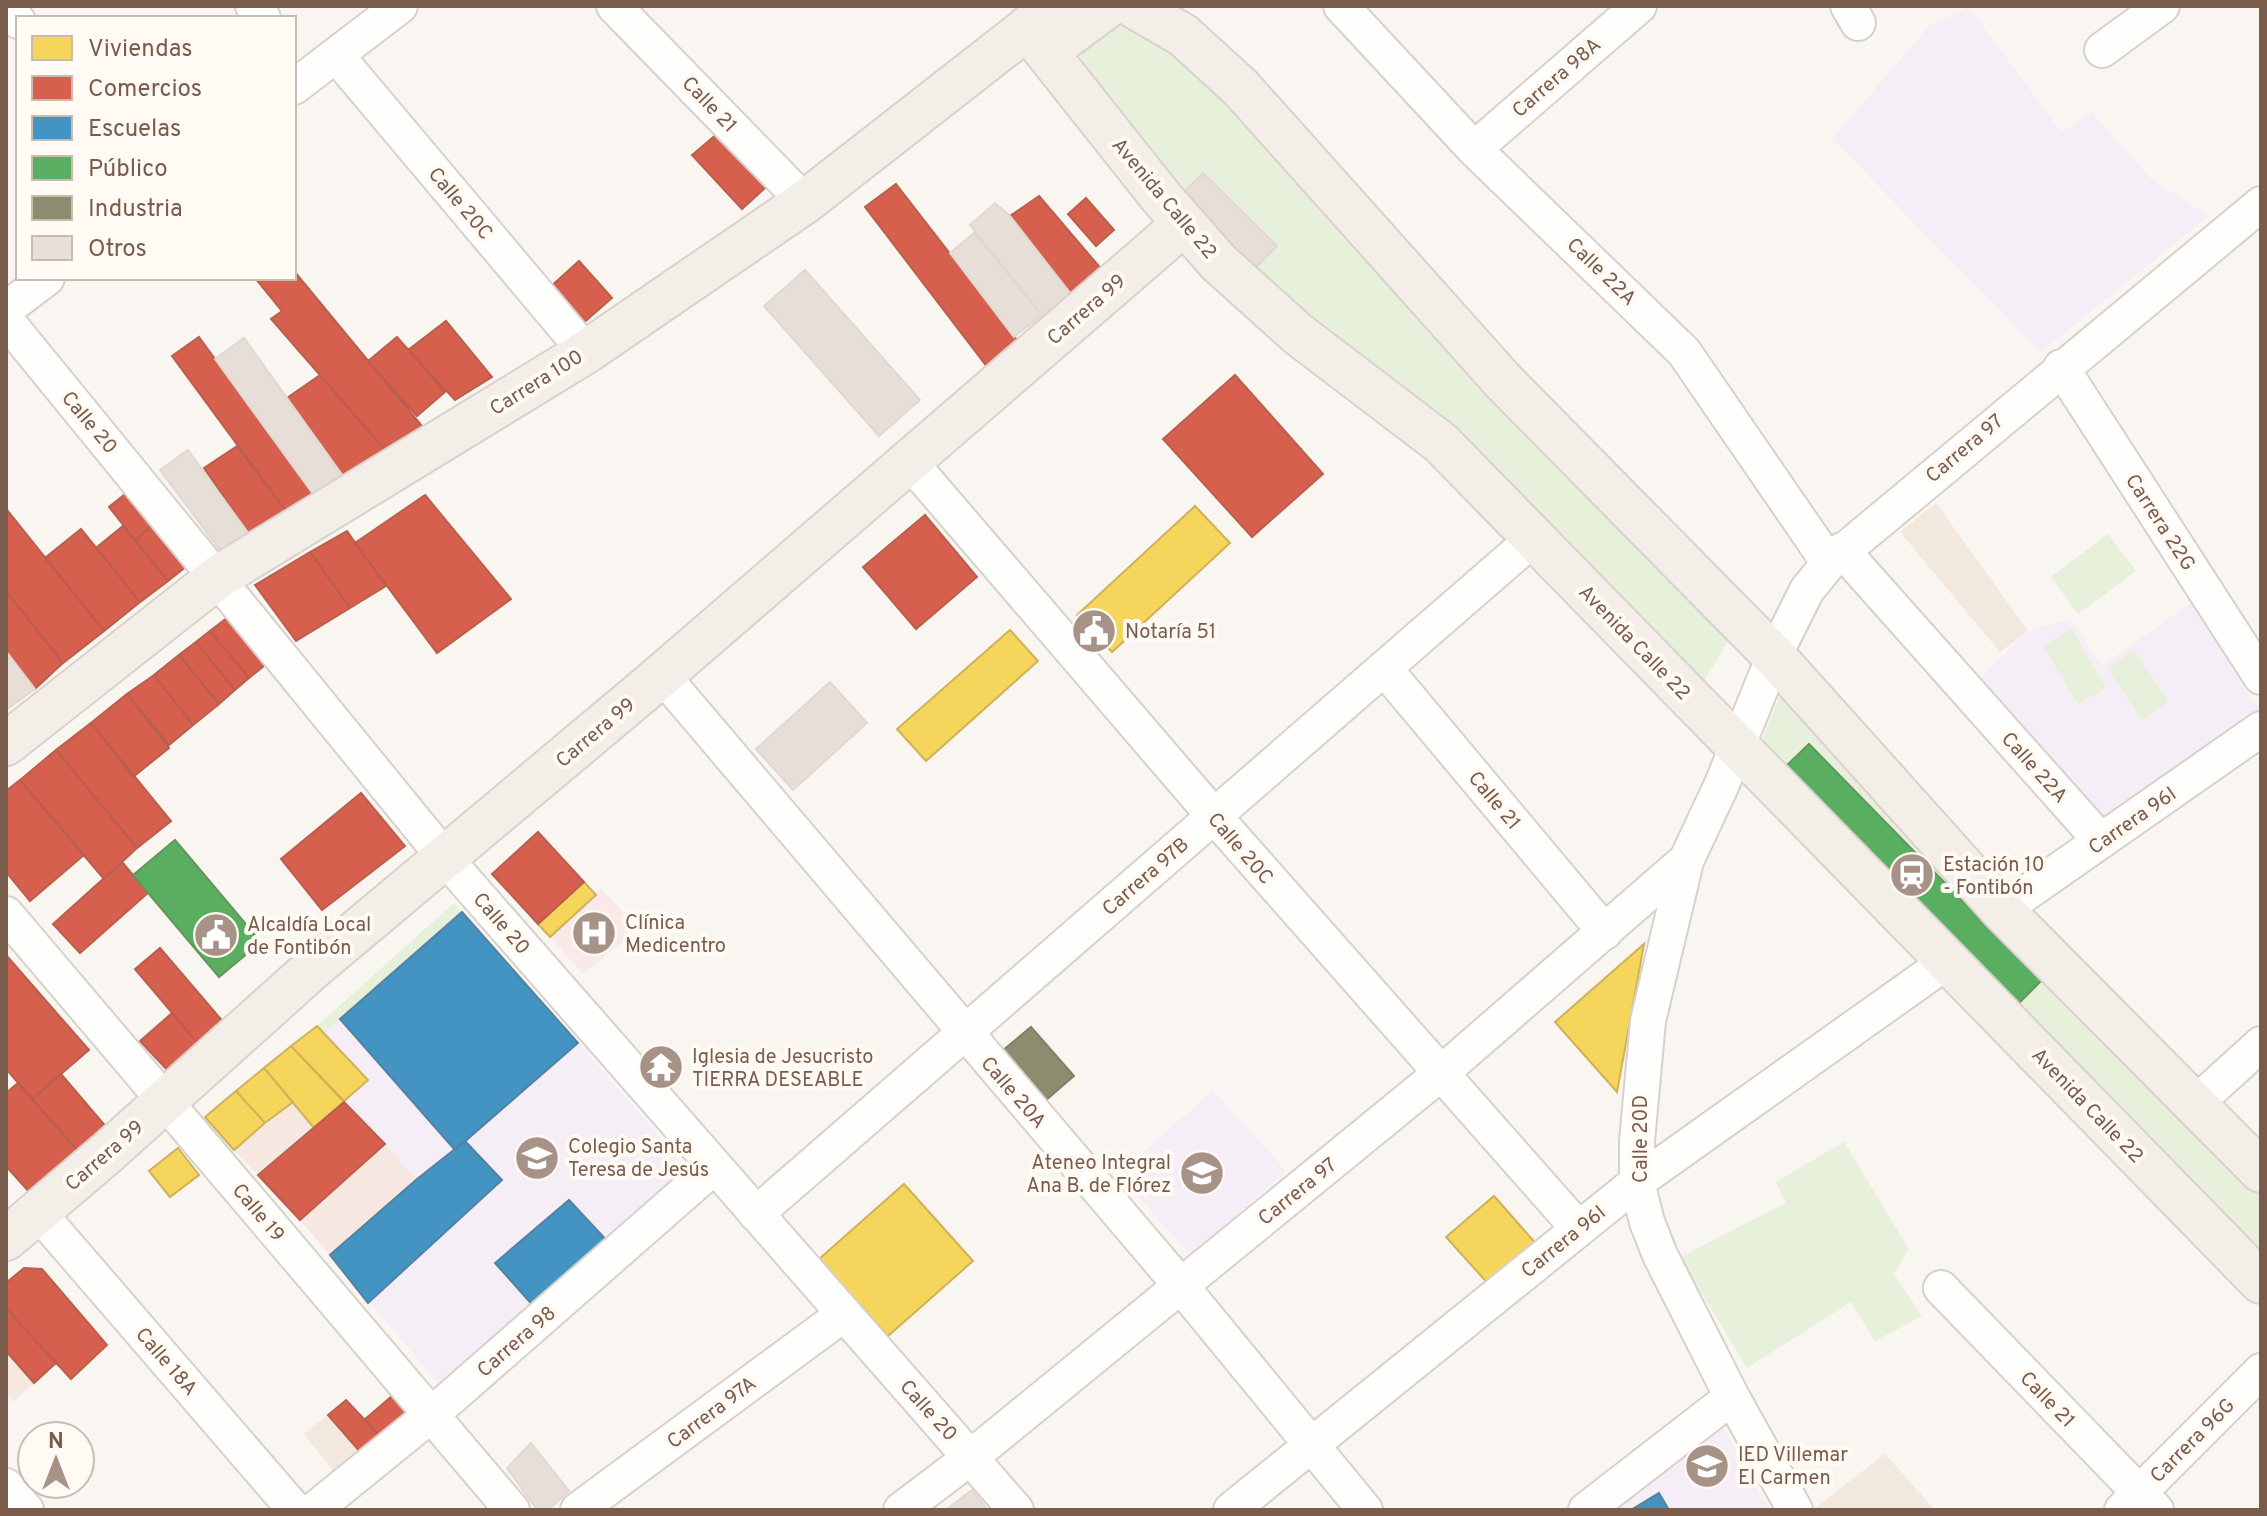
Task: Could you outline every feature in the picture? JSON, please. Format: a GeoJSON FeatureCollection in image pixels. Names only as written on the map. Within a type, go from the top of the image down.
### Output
{"type":"FeatureCollection","features":[{"type":"Feature","properties":{"kind":"main road","name":"Carrera 100"},"geometry":{"type":"LineString","coordinates":[[6,744],[218,577],[586,352],[805,202],[1035,23],[1108,6]]}},
{"type":"Feature","properties":{"kind":"main road"},"geometry":{"type":"LineString","coordinates":[[1133,6],[1183,35],[1241,88],[1503,381],[1774,656],[2002,910],[2261,1171]]}},
{"type":"Feature","properties":{"kind":"main road"},"geometry":{"type":"LineString","coordinates":[[1191,6],[1203,33],[1241,88]]}},
{"type":"Feature","properties":{"kind":"main road","name":"Avenida Calle 22"},"geometry":{"type":"LineString","coordinates":[[1035,23],[1184,224],[1219,263],[1276,316],[1441,443],[2261,1282]]}},
{"type":"Feature","properties":{"kind":"main road","name":"Carrera 99"},"geometry":{"type":"LineString","coordinates":[[6,1239],[314,967],[662,675],[1184,224]]}},
{"type":"Feature","properties":{"kind":"street"},"geometry":{"type":"LineString","coordinates":[[309,68],[400,6]]}},
{"type":"Feature","properties":{"kind":"street","name":"Calle 21"},"geometry":{"type":"LineString","coordinates":[[614,6],[805,202]]}},
{"type":"Feature","properties":{"kind":"street","name":"Calle 22A"},"geometry":{"type":"LineString","coordinates":[[1341,6],[1474,149],[1684,352],[1836,556],[2101,841]]}},
{"type":"Feature","properties":{"kind":"street"},"geometry":{"type":"LineString","coordinates":[[2102,50],[2162,6]]}},
{"type":"Feature","properties":{"kind":"street","name":"Carrera 98A"},"geometry":{"type":"LineString","coordinates":[[1474,149],[1633,8]]}},
{"type":"Feature","properties":{"kind":"street","name":"Calle 20C"},"geometry":{"type":"LineString","coordinates":[[309,68],[586,352]]}},
{"type":"Feature","properties":{"kind":"street","name":"Carrera 97"},"geometry":{"type":"LineString","coordinates":[[1737,747],[1774,656],[1807,590],[1836,556],[2261,204]]}},
{"type":"Feature","properties":{"kind":"street"},"geometry":{"type":"LineString","coordinates":[[6,309],[44,280]]}},
{"type":"Feature","properties":{"kind":"street","name":"Calle 20"},"geometry":{"type":"LineString","coordinates":[[6,320],[445,858],[1016,1510]]}},
{"type":"Feature","properties":{"kind":"street","name":"Carrera 22G"},"geometry":{"type":"LineString","coordinates":[[2061,367],[2261,677]]}},
{"type":"Feature","properties":{"kind":"street","name":"Calle 20C"},"geometry":{"type":"LineString","coordinates":[[910,462],[1214,816],[1578,1228]]}},
{"type":"Feature","properties":{"kind":"street","name":"Carrera 97B"},"geometry":{"type":"LineString","coordinates":[[756,1214],[1534,538]]}},
{"type":"Feature","properties":{"kind":"street","name":"Calle 21"},"geometry":{"type":"LineString","coordinates":[[1384,668],[1605,932]]}},
{"type":"Feature","properties":{"kind":"street","name":"Calle 20A"},"geometry":{"type":"LineString","coordinates":[[662,675],[1181,1286],[1365,1510]]}},
{"type":"Feature","properties":{"kind":"street","name":"Carrera 96I"},"geometry":{"type":"LineString","coordinates":[[2002,910],[2261,729]]}},
{"type":"Feature","properties":{"kind":"street","name":"Calle 20D"},"geometry":{"type":"LineString","coordinates":[[1737,747],[1686,861],[1675,897],[1648,1021],[1639,1098],[1637,1182],[1647,1222],[1660,1255],[1732,1397],[1795,1510]]}},
{"type":"Feature","properties":{"kind":"street","name":"Carrera 97"},"geometry":{"type":"LineString","coordinates":[[901,1510],[971,1457],[1440,1074],[1686,861]]}},
{"type":"Feature","properties":{"kind":"street","name":"Calle 19"},"geometry":{"type":"LineString","coordinates":[[6,914],[512,1510]]}},
{"type":"Feature","properties":{"kind":"street","name":"Carrera 96I"},"geometry":{"type":"LineString","coordinates":[[1231,1510],[1637,1182],[1948,961]]}},
{"type":"Feature","properties":{"kind":"street"},"geometry":{"type":"LineString","coordinates":[[2196,1103],[2261,1044]]}},
{"type":"Feature","properties":{"kind":"street","name":"Carrera 98"},"geometry":{"type":"LineString","coordinates":[[314,1510],[431,1415],[714,1167]]}},
{"type":"Feature","properties":{"kind":"street","name":"Calle 18A"},"geometry":{"type":"LineString","coordinates":[[38,1212],[295,1510]]}},
{"type":"Feature","properties":{"kind":"street","name":"Calle 21"},"geometry":{"type":"LineString","coordinates":[[1941,1288],[2139,1504]]}},
{"type":"Feature","properties":{"kind":"street","name":"Carrera 97A"},"geometry":{"type":"LineString","coordinates":[[578,1510],[844,1314]]}},
{"type":"Feature","properties":{"kind":"street","name":"Carrera 96G"},"geometry":{"type":"LineString","coordinates":[[2139,1504],[2261,1371]]}},
{"type":"Feature","properties":{"kind":"street"},"geometry":{"type":"LineString","coordinates":[[1586,1510],[1732,1397]]}},
{"type":"Feature","properties":{"kind":"street"},"geometry":{"type":"LineString","coordinates":[[6,1486],[26,1510]]}},
{"type":"Feature","properties":{"kind":"shaded area"},"geometry":{"type":"Polygon","coordinates":[[[1969,7],[2061,132],[2092,112],[2150,178],[2209,216],[2041,352],[1832,139],[1929,26],[1969,7]]]}},
{"type":"Feature","properties":{"kind":"shaded area"},"geometry":{"type":"Polygon","coordinates":[[[1936,503],[2028,631],[2000,652],[1900,532],[1936,503]]]}},
{"type":"Feature","properties":{"kind":"shaded area"},"geometry":{"type":"Polygon","coordinates":[[[2191,603],[2260,711],[2102,822],[1976,682],[2028,631],[2072,619],[2101,666],[2191,603]]]}},
{"type":"Feature","properties":{"kind":"shaded area","name":"Clínica Medicentro"},"geometry":{"type":"Polygon","coordinates":[[[601,888],[638,929],[583,974],[550,937],[601,888]]]}},
{"type":"Feature","properties":{"kind":"shaded area","name":"Colegio Santa Teresa de Jesús"},"geometry":{"type":"Polygon","coordinates":[[[462,912],[687,1171],[444,1390],[330,1255],[417,1179],[346,1101],[368,1080],[325,1033],[462,912]]]}},
{"type":"Feature","properties":{"kind":"shaded area","name":"Ateneo Integral Ana B. de Flórez"},"geometry":{"type":"Polygon","coordinates":[[[1213,1090],[1286,1171],[1191,1255],[1118,1175],[1213,1090]]]}},
{"type":"Feature","properties":{"kind":"shaded area"},"geometry":{"type":"Polygon","coordinates":[[[293,1102],[314,1128],[258,1175],[234,1150],[293,1102]]]}},
{"type":"Feature","properties":{"kind":"shaded area"},"geometry":{"type":"Polygon","coordinates":[[[385,1144],[417,1179],[330,1255],[300,1220],[385,1144]]]}},
{"type":"Feature","properties":{"kind":"shaded area"},"geometry":{"type":"Polygon","coordinates":[[[6,1351],[34,1383],[13,1402],[6,1394],[6,1351]]]}},
{"type":"Feature","properties":{"kind":"shaded area"},"geometry":{"type":"Polygon","coordinates":[[[328,1415],[361,1453],[335,1473],[304,1434],[328,1415]]]}},
{"type":"Feature","properties":{"kind":"shaded area","name":"IED Villemar El Carmen"},"geometry":{"type":"Polygon","coordinates":[[[1722,1426],[1769,1510],[1611,1510],[1722,1426]]]}},
{"type":"Feature","properties":{"kind":"shaded area"},"geometry":{"type":"Polygon","coordinates":[[[1885,1454],[1935,1510],[1812,1510],[1885,1454]]]}},
{"type":"Feature","properties":{"kind":"green space"},"geometry":{"type":"Polygon","coordinates":[[[1121,21],[1173,42],[1729,639],[1700,688],[1253,270],[1277,246],[1179,197],[1080,64],[1081,50],[1121,21]]]}},
{"type":"Feature","properties":{"kind":"green space"},"geometry":{"type":"Polygon","coordinates":[[[2108,534],[2136,571],[2078,614],[2051,577],[2108,534]]]}},
{"type":"Feature","properties":{"kind":"green space"},"geometry":{"type":"Polygon","coordinates":[[[2072,629],[2106,688],[2078,704],[2043,646],[2072,629]]]}},
{"type":"Feature","properties":{"kind":"green space"},"geometry":{"type":"Polygon","coordinates":[[[2134,650],[2169,702],[2142,720],[2107,668],[2134,650]]]}},
{"type":"Feature","properties":{"kind":"green space"},"geometry":{"type":"Polygon","coordinates":[[[1783,689],[2261,1189],[2261,1264],[1759,747],[1783,689]]]}},
{"type":"Feature","properties":{"kind":"green space"},"geometry":{"type":"Polygon","coordinates":[[[454,903],[462,912],[325,1033],[317,1026],[454,903]]]}},
{"type":"Feature","properties":{"kind":"green space"},"geometry":{"type":"Polygon","coordinates":[[[1844,1142],[1909,1249],[1894,1274],[1922,1316],[1875,1341],[1851,1302],[1747,1368],[1680,1257],[1786,1203],[1776,1182],[1844,1142]]]}},
{"type":"Feature","properties":{"kind":"building: Viviendas"},"geometry":{"type":"Polygon","coordinates":[[[1195,506],[1230,543],[1112,652],[1077,615],[1195,506]]]}},
{"type":"Feature","properties":{"kind":"building: Viviendas"},"geometry":{"type":"Polygon","coordinates":[[[1010,630],[1038,661],[926,761],[897,729],[1010,630]]]}},
{"type":"Feature","properties":{"kind":"building: Viviendas"},"geometry":{"type":"Polygon","coordinates":[[[584,882],[596,895],[550,937],[538,924],[584,882]]]}},
{"type":"Feature","properties":{"kind":"building: Viviendas"},"geometry":{"type":"Polygon","coordinates":[[[1644,944],[1617,1092],[1555,1022],[1644,944]]]}},
{"type":"Feature","properties":{"kind":"building: Viviendas"},"geometry":{"type":"Polygon","coordinates":[[[317,1026],[368,1080],[344,1101],[291,1046],[317,1026]]]}},
{"type":"Feature","properties":{"kind":"building: Viviendas"},"geometry":{"type":"Polygon","coordinates":[[[291,1046],[344,1102],[314,1128],[264,1068],[291,1046]]]}},
{"type":"Feature","properties":{"kind":"building: Viviendas"},"geometry":{"type":"Polygon","coordinates":[[[264,1068],[293,1102],[265,1123],[236,1091],[264,1068]]]}},
{"type":"Feature","properties":{"kind":"building: Viviendas"},"geometry":{"type":"Polygon","coordinates":[[[236,1091],[265,1123],[234,1150],[205,1117],[236,1091]]]}},
{"type":"Feature","properties":{"kind":"building: Viviendas"},"geometry":{"type":"Polygon","coordinates":[[[178,1148],[199,1175],[170,1197],[149,1171],[178,1148]]]}},
{"type":"Feature","properties":{"kind":"building: Viviendas"},"geometry":{"type":"Polygon","coordinates":[[[904,1184],[973,1261],[888,1336],[819,1259],[904,1184]]]}},
{"type":"Feature","properties":{"kind":"building: Viviendas"},"geometry":{"type":"Polygon","coordinates":[[[1494,1196],[1538,1246],[1491,1287],[1446,1237],[1494,1196]]]}},
{"type":"Feature","properties":{"kind":"building: Comercios"},"geometry":{"type":"Polygon","coordinates":[[[717,134],[766,187],[742,209],[692,155],[717,134]]]}},
{"type":"Feature","properties":{"kind":"building: Comercios"},"geometry":{"type":"Polygon","coordinates":[[[896,184],[1020,344],[988,368],[865,207],[896,184]]]}},
{"type":"Feature","properties":{"kind":"building: Comercios"},"geometry":{"type":"Polygon","coordinates":[[[1039,196],[1103,271],[1074,298],[1010,216],[1039,196]]]}},
{"type":"Feature","properties":{"kind":"building: Comercios"},"geometry":{"type":"Polygon","coordinates":[[[1086,198],[1114,230],[1096,246],[1068,214],[1086,198]]]}},
{"type":"Feature","properties":{"kind":"building: Comercios"},"geometry":{"type":"Polygon","coordinates":[[[579,261],[612,298],[581,325],[549,288],[579,261]]]}},
{"type":"Feature","properties":{"kind":"building: Comercios"},"geometry":{"type":"Polygon","coordinates":[[[296,273],[422,426],[386,451],[271,319],[282,311],[257,280],[296,280],[296,273]]]}},
{"type":"Feature","properties":{"kind":"building: Comercios"},"geometry":{"type":"Polygon","coordinates":[[[446,321],[492,377],[455,400],[408,350],[446,321]]]}},
{"type":"Feature","properties":{"kind":"building: Comercios"},"geometry":{"type":"Polygon","coordinates":[[[199,337],[313,494],[286,511],[172,356],[199,337]]]}},
{"type":"Feature","properties":{"kind":"building: Comercios"},"geometry":{"type":"Polygon","coordinates":[[[397,337],[445,392],[417,416],[368,361],[397,337]]]}},
{"type":"Feature","properties":{"kind":"building: Comercios"},"geometry":{"type":"Polygon","coordinates":[[[320,375],[386,451],[343,476],[287,398],[320,375]]]}},
{"type":"Feature","properties":{"kind":"building: Comercios"},"geometry":{"type":"Polygon","coordinates":[[[1235,375],[1323,474],[1252,537],[1163,439],[1235,375]]]}},
{"type":"Feature","properties":{"kind":"building: Comercios"},"geometry":{"type":"Polygon","coordinates":[[[237,446],[286,511],[249,534],[204,468],[237,446]]]}},
{"type":"Feature","properties":{"kind":"building: Comercios"},"geometry":{"type":"Polygon","coordinates":[[[129,491],[155,523],[135,540],[109,507],[129,491]]]}},
{"type":"Feature","properties":{"kind":"building: Comercios"},"geometry":{"type":"Polygon","coordinates":[[[425,495],[511,599],[437,653],[355,543],[425,495]]]}},
{"type":"Feature","properties":{"kind":"building: Comercios"},"geometry":{"type":"Polygon","coordinates":[[[8,511],[104,631],[63,663],[6,591],[8,511]]]}},
{"type":"Feature","properties":{"kind":"building: Comercios"},"geometry":{"type":"Polygon","coordinates":[[[925,515],[977,577],[916,629],[863,567],[925,515]]]}},
{"type":"Feature","properties":{"kind":"building: Comercios"},"geometry":{"type":"Polygon","coordinates":[[[155,523],[188,565],[168,581],[135,540],[155,523]]]}},
{"type":"Feature","properties":{"kind":"building: Comercios"},"geometry":{"type":"Polygon","coordinates":[[[123,526],[168,581],[140,602],[96,548],[123,526]]]}},
{"type":"Feature","properties":{"kind":"building: Comercios"},"geometry":{"type":"Polygon","coordinates":[[[81,529],[140,602],[104,631],[45,558],[81,529]]]}},
{"type":"Feature","properties":{"kind":"building: Comercios"},"geometry":{"type":"Polygon","coordinates":[[[347,531],[386,586],[350,608],[310,552],[347,531]]]}},
{"type":"Feature","properties":{"kind":"building: Comercios"},"geometry":{"type":"Polygon","coordinates":[[[310,552],[350,608],[296,641],[255,585],[310,552]]]}},
{"type":"Feature","properties":{"kind":"building: Comercios"},"geometry":{"type":"Polygon","coordinates":[[[6,591],[63,663],[35,689],[6,651],[6,591]]]}},
{"type":"Feature","properties":{"kind":"building: Comercios"},"geometry":{"type":"Polygon","coordinates":[[[227,618],[265,665],[249,678],[210,631],[227,618]]]}},
{"type":"Feature","properties":{"kind":"building: Comercios"},"geometry":{"type":"Polygon","coordinates":[[[210,631],[249,678],[235,690],[196,642],[210,631]]]}},
{"type":"Feature","properties":{"kind":"building: Comercios"},"geometry":{"type":"Polygon","coordinates":[[[196,642],[235,690],[219,704],[179,655],[196,642]]]}},
{"type":"Feature","properties":{"kind":"building: Comercios"},"geometry":{"type":"Polygon","coordinates":[[[179,655],[219,704],[193,725],[154,675],[179,655]]]}},
{"type":"Feature","properties":{"kind":"building: Comercios"},"geometry":{"type":"Polygon","coordinates":[[[154,675],[193,725],[169,745],[127,694],[154,675]]]}},
{"type":"Feature","properties":{"kind":"building: Comercios"},"geometry":{"type":"Polygon","coordinates":[[[127,694],[169,748],[133,777],[91,723],[127,694]]]}},
{"type":"Feature","properties":{"kind":"building: Comercios"},"geometry":{"type":"Polygon","coordinates":[[[91,723],[171,821],[137,848],[56,750],[91,723]]]}},
{"type":"Feature","properties":{"kind":"building: Comercios"},"geometry":{"type":"Polygon","coordinates":[[[56,750],[137,848],[104,879],[20,780],[56,750]]]}},
{"type":"Feature","properties":{"kind":"building: Comercios"},"geometry":{"type":"Polygon","coordinates":[[[20,780],[84,855],[30,901],[6,872],[6,791],[20,780]]]}},
{"type":"Feature","properties":{"kind":"building: Comercios"},"geometry":{"type":"Polygon","coordinates":[[[361,793],[405,846],[322,910],[281,859],[361,793]]]}},
{"type":"Feature","properties":{"kind":"building: Comercios"},"geometry":{"type":"Polygon","coordinates":[[[538,832],[584,882],[538,924],[492,874],[538,832]]]}},
{"type":"Feature","properties":{"kind":"building: Comercios"},"geometry":{"type":"Polygon","coordinates":[[[122,862],[148,893],[80,953],[53,924],[122,862]]]}},
{"type":"Feature","properties":{"kind":"building: Comercios"},"geometry":{"type":"Polygon","coordinates":[[[160,948],[225,1024],[200,1046],[135,969],[160,948]]]}},
{"type":"Feature","properties":{"kind":"building: Comercios"},"geometry":{"type":"Polygon","coordinates":[[[6,955],[89,1050],[32,1099],[6,1069],[6,955]]]}},
{"type":"Feature","properties":{"kind":"building: Comercios"},"geometry":{"type":"Polygon","coordinates":[[[172,1013],[200,1046],[168,1071],[140,1041],[172,1013]]]}},
{"type":"Feature","properties":{"kind":"building: Comercios"},"geometry":{"type":"Polygon","coordinates":[[[61,1074],[107,1128],[79,1152],[32,1099],[61,1074]]]}},
{"type":"Feature","properties":{"kind":"building: Comercios"},"geometry":{"type":"Polygon","coordinates":[[[18,1083],[79,1152],[31,1194],[6,1166],[6,1093],[18,1083]]]}},
{"type":"Feature","properties":{"kind":"building: Comercios"},"geometry":{"type":"Polygon","coordinates":[[[344,1102],[385,1144],[300,1220],[258,1175],[344,1102]]]}},
{"type":"Feature","properties":{"kind":"building: Comercios"},"geometry":{"type":"Polygon","coordinates":[[[24,1268],[42,1269],[107,1345],[71,1379],[6,1308],[6,1283],[24,1268]]]}},
{"type":"Feature","properties":{"kind":"building: Comercios"},"geometry":{"type":"Polygon","coordinates":[[[6,1308],[56,1363],[34,1383],[6,1351],[6,1308]]]}},
{"type":"Feature","properties":{"kind":"building: Comercios"},"geometry":{"type":"Polygon","coordinates":[[[392,1396],[409,1416],[382,1438],[364,1420],[392,1396]]]}},
{"type":"Feature","properties":{"kind":"building: Comercios"},"geometry":{"type":"Polygon","coordinates":[[[346,1400],[382,1438],[361,1453],[328,1415],[346,1400]]]}},
{"type":"Feature","properties":{"kind":"building: Escuelas"},"geometry":{"type":"Polygon","coordinates":[[[462,912],[578,1043],[455,1150],[340,1019],[462,912]]]}},
{"type":"Feature","properties":{"kind":"building: Escuelas"},"geometry":{"type":"Polygon","coordinates":[[[465,1141],[502,1180],[368,1303],[330,1255],[465,1141]]]}},
{"type":"Feature","properties":{"kind":"building: Escuelas"},"geometry":{"type":"Polygon","coordinates":[[[569,1200],[610,1244],[536,1309],[495,1263],[569,1200]]]}},
{"type":"Feature","properties":{"kind":"building: Escuelas"},"geometry":{"type":"Polygon","coordinates":[[[1659,1493],[1669,1510],[1631,1510],[1659,1493]]]}},
{"type":"Feature","properties":{"kind":"building: Público","name":"Estación 10 - Fontibón"},"geometry":{"type":"Polygon","coordinates":[[[1809,744],[2041,981],[2015,1007],[1783,769],[1809,744]]]}},
{"type":"Feature","properties":{"kind":"building: Público"},"geometry":{"type":"Polygon","coordinates":[[[175,840],[261,942],[219,977],[133,875],[175,840]]]}},
{"type":"Feature","properties":{"kind":"building: Industria"},"geometry":{"type":"Polygon","coordinates":[[[1031,1027],[1074,1076],[1046,1100],[1003,1050],[1031,1027]]]}},
{"type":"Feature","properties":{"kind":"building: Otros"},"geometry":{"type":"Polygon","coordinates":[[[1203,173],[1277,246],[1253,270],[1179,197],[1203,173]]]}},
{"type":"Feature","properties":{"kind":"building: Otros"},"geometry":{"type":"Polygon","coordinates":[[[995,203],[1010,216],[1074,298],[1042,315],[970,225],[995,203]]]}},
{"type":"Feature","properties":{"kind":"building: Otros"},"geometry":{"type":"Polygon","coordinates":[[[974,233],[1042,315],[1014,337],[950,253],[974,233]]]}},
{"type":"Feature","properties":{"kind":"building: Otros"},"geometry":{"type":"Polygon","coordinates":[[[805,270],[920,400],[879,436],[764,306],[805,270]]]}},
{"type":"Feature","properties":{"kind":"building: Otros"},"geometry":{"type":"Polygon","coordinates":[[[244,338],[343,476],[313,494],[215,359],[244,338]]]}},
{"type":"Feature","properties":{"kind":"building: Otros"},"geometry":{"type":"Polygon","coordinates":[[[188,450],[249,534],[222,553],[160,470],[188,450]]]}},
{"type":"Feature","properties":{"kind":"building: Otros"},"geometry":{"type":"Polygon","coordinates":[[[6,651],[35,689],[6,710],[6,651]]]}},
{"type":"Feature","properties":{"kind":"building: Otros"},"geometry":{"type":"Polygon","coordinates":[[[830,682],[867,723],[793,790],[756,749],[830,682]]]}},
{"type":"Feature","properties":{"kind":"building: Otros"},"geometry":{"type":"Polygon","coordinates":[[[531,1443],[569,1491],[548,1510],[537,1510],[507,1468],[531,1443]]]}},
{"type":"Feature","properties":{"kind":"building: Otros"},"geometry":{"type":"Polygon","coordinates":[[[972,1490],[988,1510],[946,1510],[972,1490]]]}},
{"type":"Feature","properties":{"kind":"place","name":"Notaría 51"},"geometry":{"type":"Point","coordinates":[1094,631]}},
{"type":"Feature","properties":{"kind":"place","name":"Estación 10 - Fontibón"},"geometry":{"type":"Point","coordinates":[1912,875]}},
{"type":"Feature","properties":{"kind":"place","name":"Clínica Medicentro"},"geometry":{"type":"Point","coordinates":[594,933]}},
{"type":"Feature","properties":{"kind":"place","name":"Alcaldía Local de Fontibón"},"geometry":{"type":"Point","coordinates":[216,935]}},
{"type":"Feature","properties":{"kind":"place","name":"Iglesia de Jesucristo TIERRA DESEABLE"},"geometry":{"type":"Point","coordinates":[661,1067]}},
{"type":"Feature","properties":{"kind":"place","name":"Colegio Santa Teresa de Jesús"},"geometry":{"type":"Point","coordinates":[537,1158]}},
{"type":"Feature","properties":{"kind":"place","name":"Ateneo Integral Ana B. de Flórez"},"geometry":{"type":"Point","coordinates":[1202,1173]}},
{"type":"Feature","properties":{"kind":"place","name":"IED Villemar El Carmen"},"geometry":{"type":"Point","coordinates":[1707,1466]}}]}
